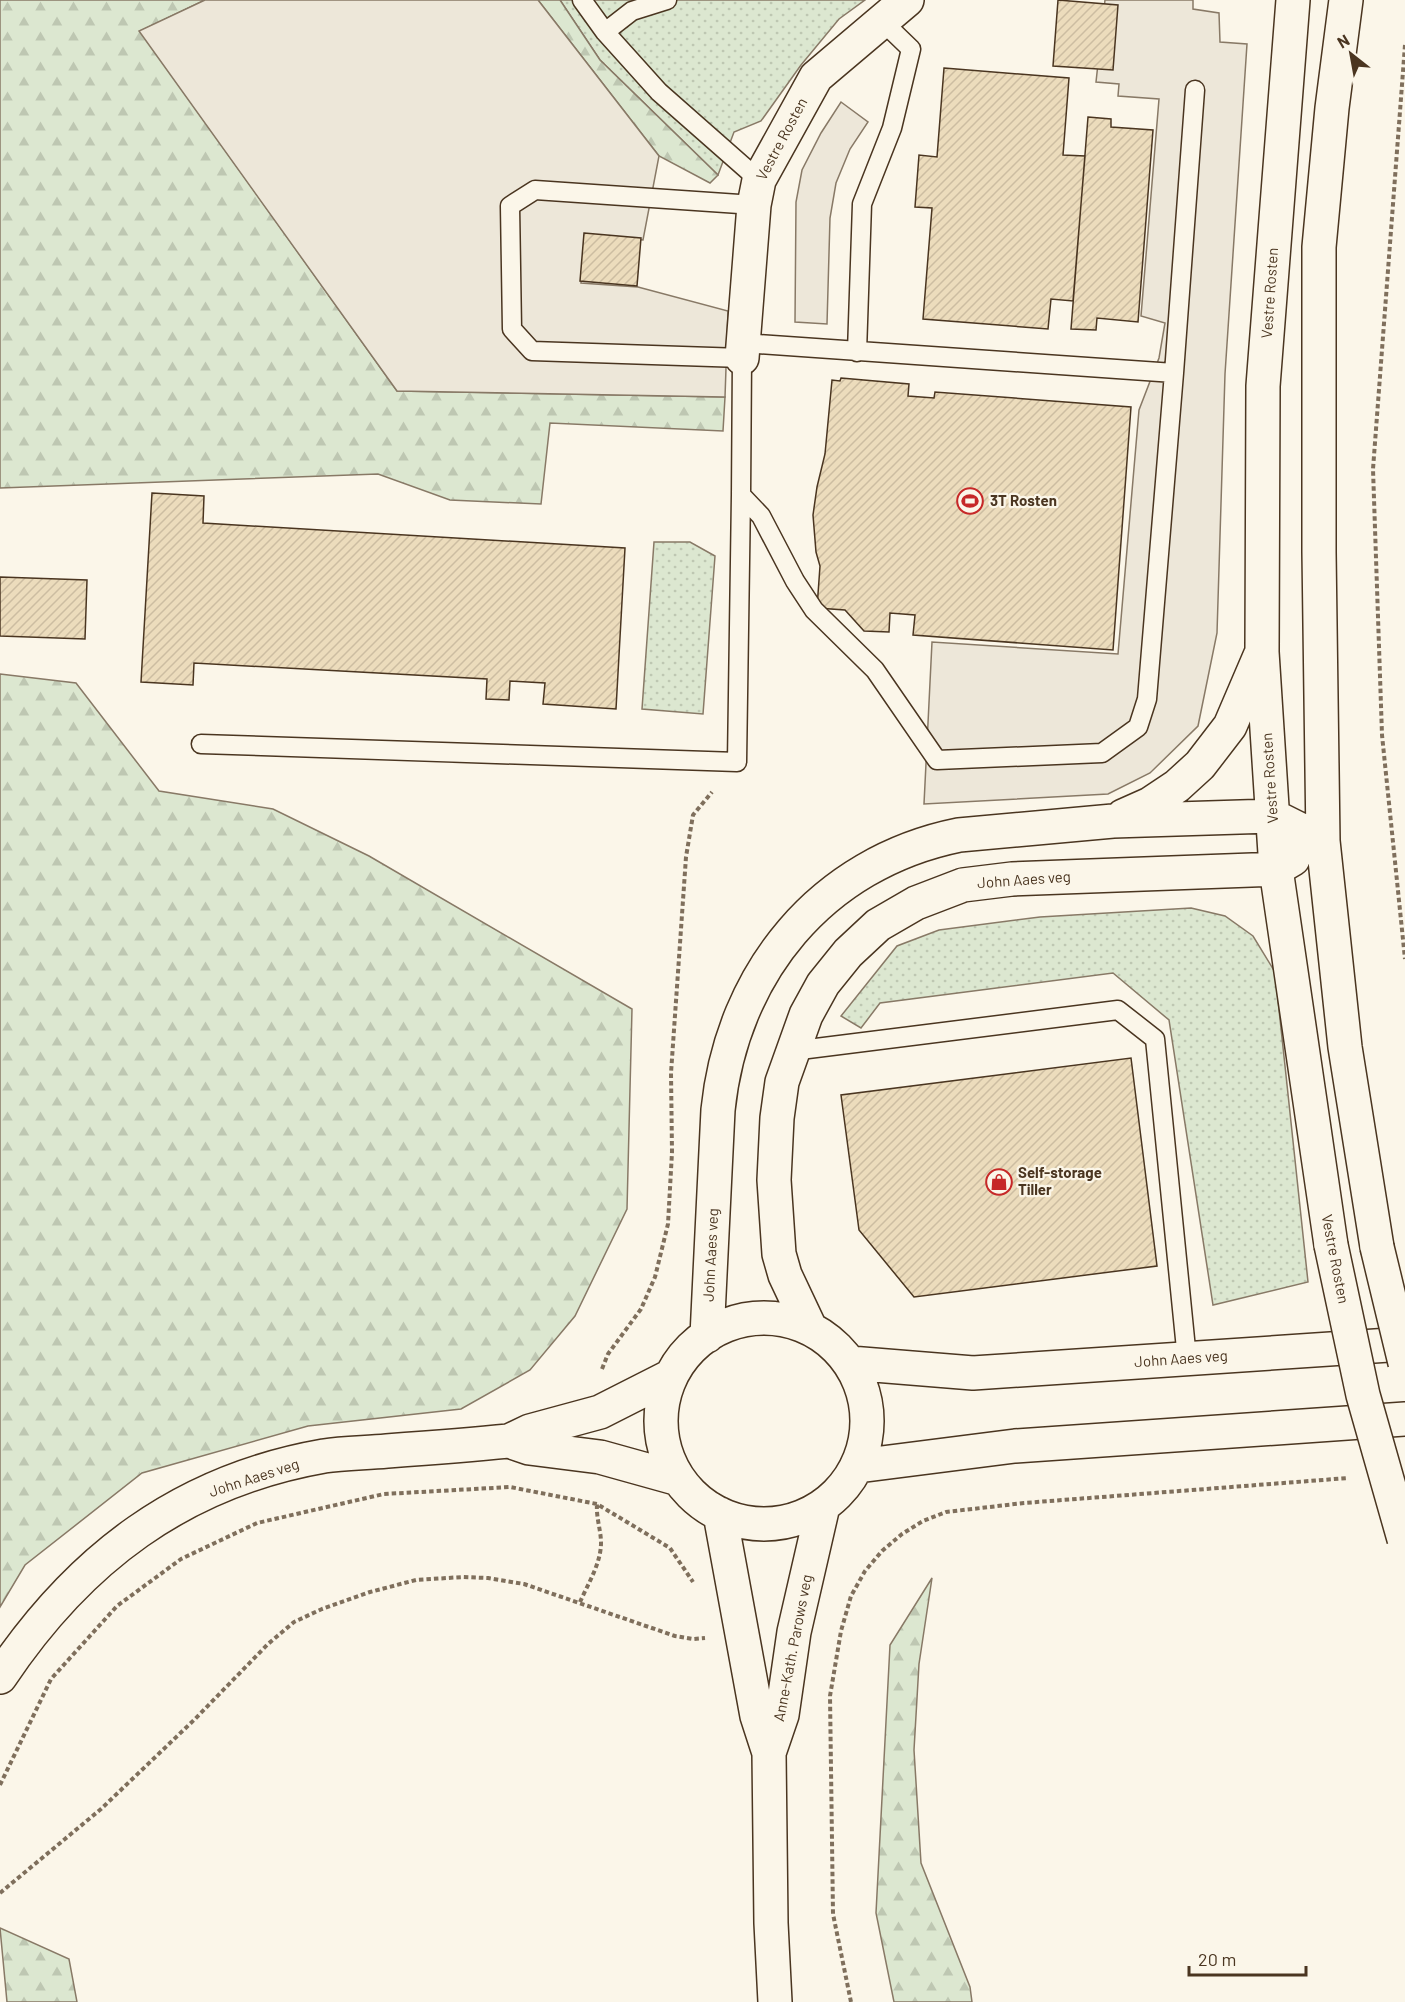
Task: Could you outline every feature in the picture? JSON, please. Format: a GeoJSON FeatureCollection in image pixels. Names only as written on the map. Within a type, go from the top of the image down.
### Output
{"type":"FeatureCollection","features":[{"type":"Feature","properties":{"kind":"street","name":"Vestre Rosten"},"geometry":{"type":"LineString","coordinates":[[742,350],[756,193],[816,77],[907,0]]}},
{"type":"Feature","properties":{"kind":"street","name":"Vestre Rosten"},"geometry":{"type":"LineString","coordinates":[[1293,0],[1263,386],[1262,652],[1276,869],[1331,1245],[1363,1395],[1404,1542]]}},
{"type":"Feature","properties":{"kind":"street"},"geometry":{"type":"LineString","coordinates":[[1346,0],[1332,108],[1319,247],[1319,552],[1323,841],[1345,1047],[1377,1247],[1405,1363]]}},
{"type":"Feature","properties":{"kind":"street","name":"John Aaes veg"},"geometry":{"type":"LineString","coordinates":[[1113,821],[1150,804],[1177,786],[1200,765],[1230,726],[1262,652]]}},
{"type":"Feature","properties":{"kind":"street","name":"John Aaes veg"},"geometry":{"type":"LineString","coordinates":[[706,1336],[721,1081],[731,1042],[748,998],[766,964],[788,934],[813,910],[851,880],[878,864],[918,846],[959,835],[1113,821],[1273,816],[1323,841]]}},
{"type":"Feature","properties":{"kind":"street","name":"John Aaes veg"},"geometry":{"type":"LineString","coordinates":[[810,1328],[785,1275],[779,1254],[774,1180],[777,1118],[782,1082],[806,1014],[823,984],[848,953],[878,925],[916,903],[963,885],[1012,879],[1276,869],[1323,841]]}},
{"type":"Feature","properties":{"kind":"street"},"geometry":{"type":"LineString","coordinates":[[757,1318],[785,1319],[810,1328],[833,1342],[850,1363],[863,1388],[868,1413],[866,1440],[858,1466],[842,1489],[823,1506],[795,1521],[768,1527],[743,1523],[698,1502],[679,1479],[666,1454],[661,1429],[663,1402],[671,1376],[685,1353],[706,1336],[730,1322],[757,1318]]}},
{"type":"Feature","properties":{"kind":"street","name":"John Aaes veg"},"geometry":{"type":"LineString","coordinates":[[850,1363],[973,1373],[1405,1344]]}},
{"type":"Feature","properties":{"kind":"street","name":"John Aaes veg"},"geometry":{"type":"LineString","coordinates":[[0,1677],[23,1642],[84,1575],[119,1544],[154,1521],[211,1490],[267,1470],[324,1456],[509,1441],[530,1431],[600,1412],[671,1376]]}},
{"type":"Feature","properties":{"kind":"street"},"geometry":{"type":"LineString","coordinates":[[858,1466],[1015,1446],[1405,1419]]}},
{"type":"Feature","properties":{"kind":"street","name":"John Aaes veg"},"geometry":{"type":"LineString","coordinates":[[509,1441],[529,1448],[600,1457],[679,1479]]}},
{"type":"Feature","properties":{"kind":"street","name":"Anne-Kath. Parows veg"},"geometry":{"type":"LineString","coordinates":[[769,1753],[782,1715],[794,1632],[823,1506]]}},
{"type":"Feature","properties":{"kind":"street","name":"Anne-Kath. Parows veg"},"geometry":{"type":"LineString","coordinates":[[720,1514],[757,1716],[769,1753],[771,1923],[775,2002]]}},
{"type":"Feature","properties":{"kind":"lane"},"geometry":{"type":"LineString","coordinates":[[582,0],[605,32],[659,92],[756,193]]}},
{"type":"Feature","properties":{"kind":"lane"},"geometry":{"type":"LineString","coordinates":[[605,32],[632,11],[667,0]]}},
{"type":"Feature","properties":{"kind":"lane"},"geometry":{"type":"LineString","coordinates":[[857,352],[862,204],[892,128],[911,49],[881,20]]}},
{"type":"Feature","properties":{"kind":"lane"},"geometry":{"type":"LineString","coordinates":[[741,495],[761,516],[795,580],[814,610],[875,670],[937,760],[1102,753],[1138,727],[1148,699],[1195,90]]}},
{"type":"Feature","properties":{"kind":"lane"},"geometry":{"type":"LineString","coordinates":[[756,193],[535,190],[510,206],[512,329],[532,351],[857,352],[1174,374]]}},
{"type":"Feature","properties":{"kind":"lane"},"geometry":{"type":"LineString","coordinates":[[201,744],[737,762],[742,350]]}},
{"type":"Feature","properties":{"kind":"lane"},"geometry":{"type":"LineString","coordinates":[[792,1052],[1118,1010],[1155,1039],[1187,1359]]}},
{"type":"Feature","properties":{"kind":"path"},"geometry":{"type":"LineString","coordinates":[[1405,45],[1373,470],[1382,735],[1405,959]]}},
{"type":"Feature","properties":{"kind":"path"},"geometry":{"type":"LineString","coordinates":[[601,1371],[608,1354],[641,1309],[655,1277],[668,1224],[672,1152],[671,1073],[686,856],[693,815]]}},
{"type":"Feature","properties":{"kind":"path"},"geometry":{"type":"LineString","coordinates":[[851,2002],[833,1914],[830,1696],[841,1630],[851,1596],[865,1571],[882,1551],[902,1534],[923,1521],[946,1512],[1024,1503],[1357,1478]]}},
{"type":"Feature","properties":{"kind":"path"},"geometry":{"type":"LineString","coordinates":[[0,1785],[51,1679],[117,1606],[181,1559],[257,1522],[384,1494],[510,1487],[597,1504],[670,1548],[695,1585]]}},
{"type":"Feature","properties":{"kind":"path"},"geometry":{"type":"LineString","coordinates":[[580,1602],[597,1562],[601,1543],[596,1518],[597,1504]]}},
{"type":"Feature","properties":{"kind":"path"},"geometry":{"type":"LineString","coordinates":[[0,1893],[101,1809],[194,1720],[268,1644],[294,1622],[322,1609],[370,1592],[416,1580],[488,1578],[524,1584],[675,1636],[693,1639],[710,1638]]}},
{"type":"Feature","properties":{"kind":"green space"},"geometry":{"type":"Polygon","coordinates":[[[0,0],[205,0],[140,31],[397,391],[725,397],[723,431],[550,423],[541,504],[450,500],[378,474],[0,488],[0,0]]]}},
{"type":"Feature","properties":{"kind":"green space"},"geometry":{"type":"Polygon","coordinates":[[[538,0],[560,0],[600,60],[718,175],[710,183],[659,156],[538,0]]]}},
{"type":"Feature","properties":{"kind":"green space"},"geometry":{"type":"Polygon","coordinates":[[[560,0],[865,0],[839,19],[801,65],[761,121],[734,132],[718,175],[600,60],[560,0]]]}},
{"type":"Feature","properties":{"kind":"green space"},"geometry":{"type":"Polygon","coordinates":[[[654,542],[690,542],[715,556],[703,714],[642,709],[654,542]]]}},
{"type":"Feature","properties":{"kind":"green space"},"geometry":{"type":"Polygon","coordinates":[[[0,674],[76,683],[159,791],[273,809],[369,856],[632,1009],[627,1209],[575,1316],[530,1370],[461,1409],[308,1426],[142,1473],[25,1565],[0,1607],[0,674]]]}},
{"type":"Feature","properties":{"kind":"green space"},"geometry":{"type":"Polygon","coordinates":[[[1191,908],[1225,916],[1253,936],[1275,972],[1308,1282],[1213,1305],[1169,1020],[1113,973],[880,1003],[861,1028],[841,1016],[897,946],[939,930],[1040,917],[1191,908]]]}},
{"type":"Feature","properties":{"kind":"green space"},"geometry":{"type":"Polygon","coordinates":[[[932,1578],[919,1664],[914,1750],[921,1863],[970,1987],[972,2002],[894,2002],[876,1913],[890,1645],[932,1578]]]}},
{"type":"Feature","properties":{"kind":"green space"},"geometry":{"type":"Polygon","coordinates":[[[0,1928],[69,1959],[77,2002],[7,2002],[0,1928]]]}},
{"type":"Feature","properties":{"kind":"shaded area"},"geometry":{"type":"Polygon","coordinates":[[[205,0],[538,0],[659,156],[643,240],[585,236],[581,283],[638,287],[728,311],[725,397],[397,391],[139,31],[205,0]]]}},
{"type":"Feature","properties":{"kind":"shaded area"},"geometry":{"type":"Polygon","coordinates":[[[1105,0],[1193,0],[1193,9],[1219,13],[1220,42],[1247,44],[1225,374],[1217,633],[1198,726],[1150,773],[1108,794],[924,804],[932,642],[1118,654],[1139,410],[1159,358],[1165,323],[1141,316],[1159,99],[1118,96],[1119,84],[1096,82],[1105,0]]]}},
{"type":"Feature","properties":{"kind":"shaded area"},"geometry":{"type":"Polygon","coordinates":[[[841,102],[868,122],[850,149],[836,183],[830,218],[827,324],[795,322],[796,202],[802,170],[821,133],[841,102]]]}},
{"type":"Feature","properties":{"kind":"building"},"geometry":{"type":"Polygon","coordinates":[[[1058,0],[1118,5],[1113,70],[1053,66],[1058,0]]]}},
{"type":"Feature","properties":{"kind":"building"},"geometry":{"type":"Polygon","coordinates":[[[944,68],[1069,78],[1063,155],[1085,156],[1073,301],[1051,299],[1048,329],[923,319],[932,208],[915,207],[919,155],[937,157],[944,68]]]}},
{"type":"Feature","properties":{"kind":"building"},"geometry":{"type":"Polygon","coordinates":[[[1088,117],[1111,119],[1111,127],[1153,130],[1138,322],[1097,318],[1096,330],[1071,329],[1088,117]]]}},
{"type":"Feature","properties":{"kind":"building"},"geometry":{"type":"Polygon","coordinates":[[[584,233],[641,238],[637,286],[580,281],[584,233]]]}},
{"type":"Feature","properties":{"kind":"building","name":"3T Rosten"},"geometry":{"type":"Polygon","coordinates":[[[841,378],[909,384],[908,396],[934,398],[935,392],[1131,407],[1113,650],[913,635],[915,615],[890,613],[889,632],[864,631],[845,610],[817,608],[820,566],[816,552],[813,515],[825,454],[832,380],[840,381],[841,378]]]}},
{"type":"Feature","properties":{"kind":"building"},"geometry":{"type":"Polygon","coordinates":[[[152,493],[204,496],[203,523],[625,548],[616,709],[543,704],[545,683],[510,681],[509,700],[486,699],[487,679],[194,663],[193,685],[141,682],[152,493]]]}},
{"type":"Feature","properties":{"kind":"building"},"geometry":{"type":"Polygon","coordinates":[[[0,577],[87,580],[85,639],[0,636],[0,577]]]}},
{"type":"Feature","properties":{"kind":"building"},"geometry":{"type":"Polygon","coordinates":[[[1131,1058],[1157,1266],[914,1297],[859,1230],[841,1095],[1131,1058]]]}},
{"type":"Feature","properties":{"kind":"place","name":"3T Rosten"},"geometry":{"type":"Point","coordinates":[970,501]}},
{"type":"Feature","properties":{"kind":"place","name":"Self-storage Tiller"},"geometry":{"type":"Point","coordinates":[999,1182]}}]}
